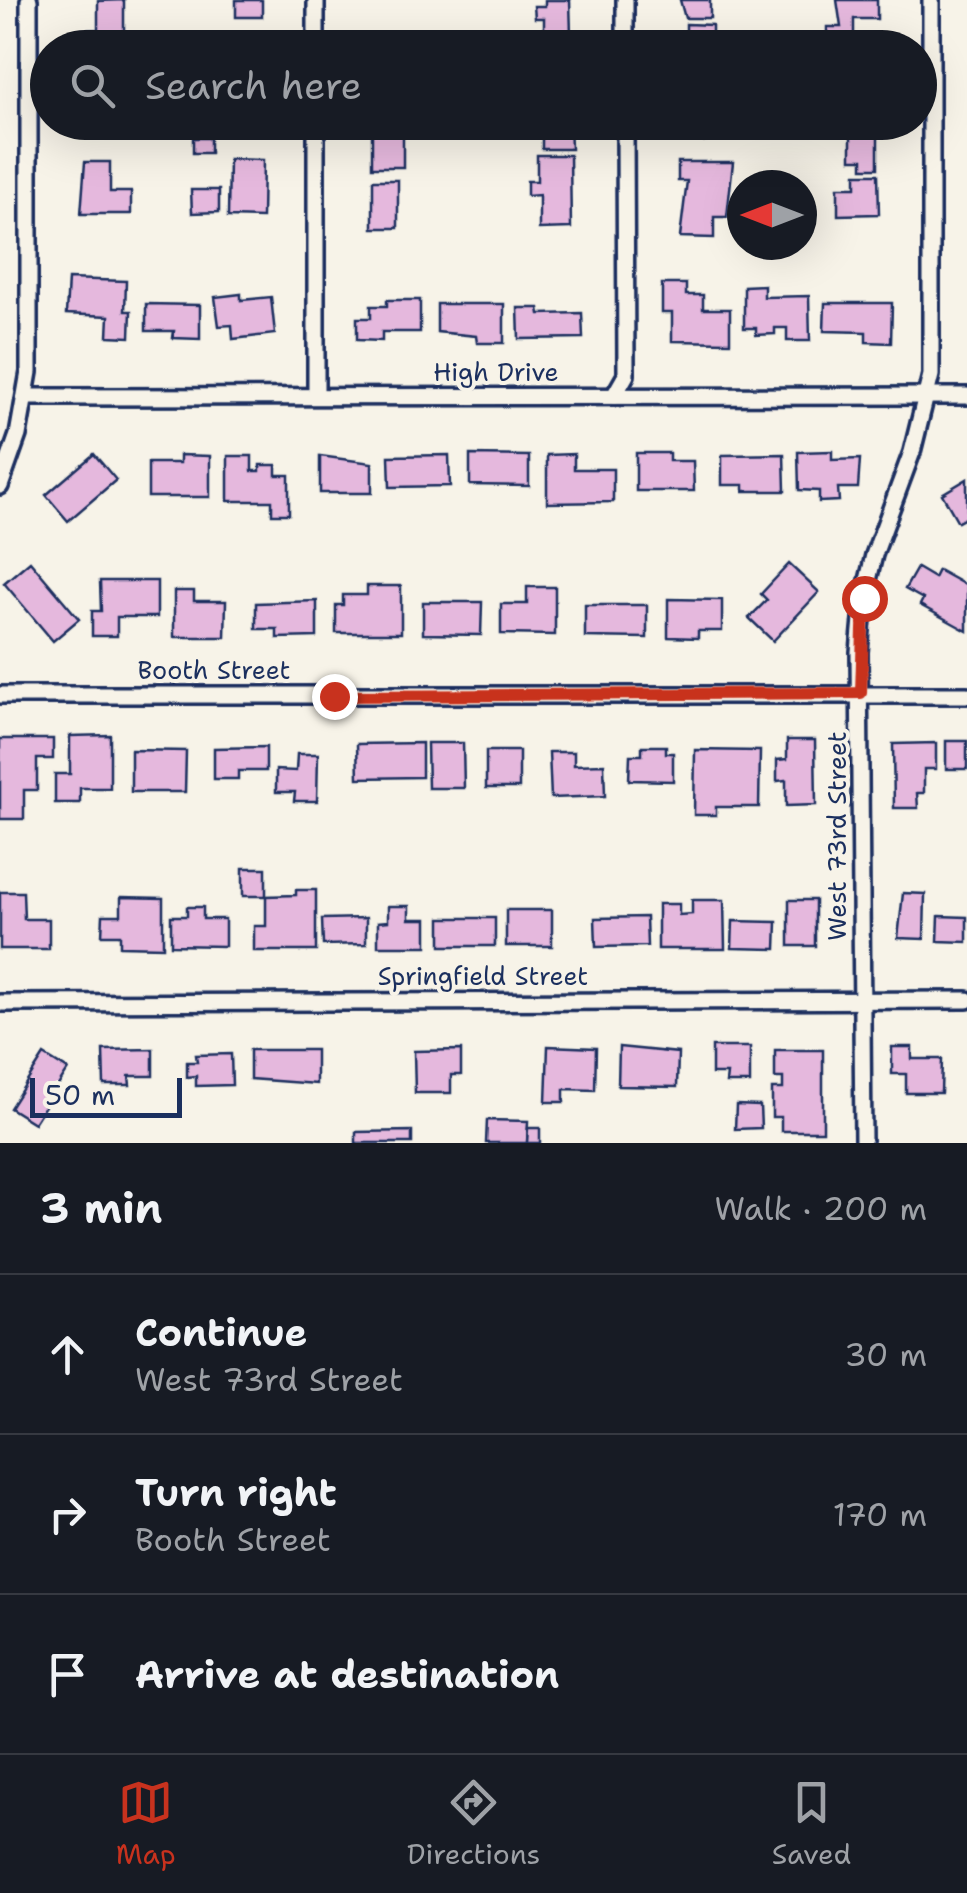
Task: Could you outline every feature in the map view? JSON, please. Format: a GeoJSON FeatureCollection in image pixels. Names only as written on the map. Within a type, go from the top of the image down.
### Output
{"type":"FeatureCollection","features":[{"type":"Feature","properties":{"kind":"street"},"geometry":{"type":"LineString","coordinates":[[0,486],[18,436],[30,346],[29,0]]}},
{"type":"Feature","properties":{"kind":"street"},"geometry":{"type":"LineString","coordinates":[[316,0],[316,30]]}},
{"type":"Feature","properties":{"kind":"street"},"geometry":{"type":"LineString","coordinates":[[625,0],[625,30]]}},
{"type":"Feature","properties":{"kind":"street","name":"West 73rd Street"},"geometry":{"type":"LineString","coordinates":[[931,0],[931,30]]}},
{"type":"Feature","properties":{"kind":"street"},"geometry":{"type":"LineString","coordinates":[[316,140],[316,396]]}},
{"type":"Feature","properties":{"kind":"street"},"geometry":{"type":"LineString","coordinates":[[614,396],[626,374],[625,140]]}},
{"type":"Feature","properties":{"kind":"street","name":"West 73rd Street"},"geometry":{"type":"LineString","coordinates":[[863,1143],[864,598],[926,396],[933,355],[932,140]]}},
{"type":"Feature","properties":{"kind":"street","name":"High Drive"},"geometry":{"type":"LineString","coordinates":[[24,397],[967,396]]}},
{"type":"Feature","properties":{"kind":"street","name":"Booth Street"},"geometry":{"type":"LineString","coordinates":[[0,695],[967,695]]}},
{"type":"Feature","properties":{"kind":"street","name":"Springfield Street"},"geometry":{"type":"LineString","coordinates":[[0,1002],[967,1000]]}},
{"type":"Feature","properties":{"kind":"building"},"geometry":{"type":"Polygon","coordinates":[[[124,0],[124,30],[82,30],[98,29],[98,1],[124,0]]]}},
{"type":"Feature","properties":{"kind":"building"},"geometry":{"type":"Polygon","coordinates":[[[236,0],[262,0],[262,17],[236,17],[236,0]]]}},
{"type":"Feature","properties":{"kind":"building"},"geometry":{"type":"Polygon","coordinates":[[[545,0],[570,0],[571,30],[544,30],[544,18],[535,18],[534,6],[545,6],[545,0]]]}},
{"type":"Feature","properties":{"kind":"building"},"geometry":{"type":"Polygon","coordinates":[[[680,0],[710,0],[710,18],[685,18],[680,0]]]}},
{"type":"Feature","properties":{"kind":"building"},"geometry":{"type":"Polygon","coordinates":[[[837,0],[877,0],[877,19],[854,19],[854,30],[827,30],[841,27],[837,0]]]}},
{"type":"Feature","properties":{"kind":"building"},"geometry":{"type":"Polygon","coordinates":[[[686,24],[712,25],[712,30],[686,30],[686,24]]]}},
{"type":"Feature","properties":{"kind":"building"},"geometry":{"type":"Polygon","coordinates":[[[193,140],[210,140],[210,153],[193,153],[193,140]]]}},
{"type":"Feature","properties":{"kind":"building"},"geometry":{"type":"Polygon","coordinates":[[[372,140],[403,140],[403,167],[372,167],[372,140]]]}},
{"type":"Feature","properties":{"kind":"building"},"geometry":{"type":"Polygon","coordinates":[[[542,140],[571,140],[571,149],[542,149],[542,140]]]}},
{"type":"Feature","properties":{"kind":"building"},"geometry":{"type":"Polygon","coordinates":[[[851,140],[878,140],[878,168],[863,168],[863,159],[851,159],[851,140]]]}},
{"type":"Feature","properties":{"kind":"building"},"geometry":{"type":"Polygon","coordinates":[[[537,155],[570,155],[571,228],[539,229],[539,195],[527,196],[527,181],[537,181],[537,155]]]}},
{"type":"Feature","properties":{"kind":"building"},"geometry":{"type":"Polygon","coordinates":[[[229,159],[263,160],[262,218],[228,217],[229,159]]]}},
{"type":"Feature","properties":{"kind":"building"},"geometry":{"type":"Polygon","coordinates":[[[85,162],[110,162],[110,192],[131,192],[131,214],[81,214],[85,162]]]}},
{"type":"Feature","properties":{"kind":"building"},"geometry":{"type":"Polygon","coordinates":[[[678,162],[733,162],[732,170],[727,170],[727,217],[714,217],[714,238],[680,237],[687,181],[678,181],[678,162]]]}},
{"type":"Feature","properties":{"kind":"building"},"geometry":{"type":"Polygon","coordinates":[[[856,174],[878,174],[879,214],[838,215],[838,187],[856,187],[856,174]]]}},
{"type":"Feature","properties":{"kind":"building"},"geometry":{"type":"Polygon","coordinates":[[[373,180],[398,180],[398,228],[373,228],[373,180]]]}},
{"type":"Feature","properties":{"kind":"building"},"geometry":{"type":"Polygon","coordinates":[[[191,190],[219,190],[219,212],[192,213],[191,190]]]}},
{"type":"Feature","properties":{"kind":"building"},"geometry":{"type":"Polygon","coordinates":[[[68,279],[126,281],[125,311],[131,311],[130,337],[108,336],[109,316],[66,314],[68,279]]]}},
{"type":"Feature","properties":{"kind":"building"},"geometry":{"type":"Polygon","coordinates":[[[662,284],[686,284],[686,295],[703,295],[703,309],[730,309],[730,342],[672,341],[672,313],[662,313],[662,284]]]}},
{"type":"Feature","properties":{"kind":"building"},"geometry":{"type":"Polygon","coordinates":[[[764,285],[764,297],[809,296],[810,341],[787,341],[787,328],[775,328],[775,334],[756,335],[756,328],[744,328],[744,286],[764,285]]]}},
{"type":"Feature","properties":{"kind":"building"},"geometry":{"type":"Polygon","coordinates":[[[241,294],[241,300],[271,297],[275,334],[233,339],[232,325],[219,326],[215,297],[241,294]]]}},
{"type":"Feature","properties":{"kind":"building"},"geometry":{"type":"Polygon","coordinates":[[[387,300],[420,300],[420,332],[382,332],[382,341],[357,340],[357,318],[371,318],[371,306],[387,306],[387,300]]]}},
{"type":"Feature","properties":{"kind":"building"},"geometry":{"type":"Polygon","coordinates":[[[825,303],[892,303],[891,343],[866,342],[866,332],[824,331],[825,303]]]}},
{"type":"Feature","properties":{"kind":"building"},"geometry":{"type":"Polygon","coordinates":[[[146,304],[200,305],[200,339],[173,338],[174,331],[146,331],[146,304]]]}},
{"type":"Feature","properties":{"kind":"building"},"geometry":{"type":"Polygon","coordinates":[[[437,304],[504,304],[504,343],[477,343],[476,336],[437,332],[437,304]]]}},
{"type":"Feature","properties":{"kind":"building"},"geometry":{"type":"Polygon","coordinates":[[[518,308],[539,308],[540,314],[582,313],[583,338],[519,339],[518,308]]]}},
{"type":"Feature","properties":{"kind":"building"},"geometry":{"type":"Polygon","coordinates":[[[832,451],[832,460],[860,459],[858,488],[838,488],[839,501],[819,502],[819,491],[799,490],[798,452],[832,451]]]}},
{"type":"Feature","properties":{"kind":"building"},"geometry":{"type":"Polygon","coordinates":[[[636,453],[669,453],[669,461],[693,461],[694,491],[636,491],[636,453]]]}},
{"type":"Feature","properties":{"kind":"building"},"geometry":{"type":"Polygon","coordinates":[[[94,454],[116,480],[68,521],[46,495],[94,454]]]}},
{"type":"Feature","properties":{"kind":"building"},"geometry":{"type":"Polygon","coordinates":[[[574,454],[574,469],[613,469],[613,502],[547,503],[547,455],[574,454]]]}},
{"type":"Feature","properties":{"kind":"building"},"geometry":{"type":"Polygon","coordinates":[[[784,454],[785,491],[744,491],[744,485],[722,485],[722,455],[784,454]]]}},
{"type":"Feature","properties":{"kind":"building"},"geometry":{"type":"Polygon","coordinates":[[[180,455],[210,456],[210,497],[148,497],[148,463],[180,463],[180,455]]]}},
{"type":"Feature","properties":{"kind":"building"},"geometry":{"type":"Polygon","coordinates":[[[449,455],[450,486],[390,487],[389,456],[449,455]]]}},
{"type":"Feature","properties":{"kind":"building"},"geometry":{"type":"Polygon","coordinates":[[[470,455],[529,456],[529,486],[470,485],[470,455]]]}},
{"type":"Feature","properties":{"kind":"building"},"geometry":{"type":"Polygon","coordinates":[[[228,456],[252,456],[252,471],[260,471],[260,465],[276,465],[276,475],[289,475],[289,514],[272,514],[272,501],[228,501],[228,456]]]}},
{"type":"Feature","properties":{"kind":"building"},"geometry":{"type":"Polygon","coordinates":[[[320,456],[372,463],[372,493],[320,493],[320,456]]]}},
{"type":"Feature","properties":{"kind":"building"},"geometry":{"type":"Polygon","coordinates":[[[967,479],[967,517],[958,522],[942,494],[967,479]]]}},
{"type":"Feature","properties":{"kind":"building"},"geometry":{"type":"Polygon","coordinates":[[[30,561],[79,619],[53,641],[4,583],[30,561]]]}},
{"type":"Feature","properties":{"kind":"building"},"geometry":{"type":"Polygon","coordinates":[[[789,564],[819,592],[773,641],[749,618],[767,600],[761,594],[789,564]]]}},
{"type":"Feature","properties":{"kind":"building"},"geometry":{"type":"Polygon","coordinates":[[[917,568],[934,578],[938,570],[967,586],[967,631],[920,605],[923,599],[905,589],[917,568]]]}},
{"type":"Feature","properties":{"kind":"building"},"geometry":{"type":"Polygon","coordinates":[[[100,581],[157,581],[157,617],[117,617],[117,636],[92,636],[92,611],[101,611],[100,581]]]}},
{"type":"Feature","properties":{"kind":"building"},"geometry":{"type":"Polygon","coordinates":[[[367,586],[401,586],[401,633],[336,633],[336,605],[343,605],[343,595],[367,595],[367,586]]]}},
{"type":"Feature","properties":{"kind":"building"},"geometry":{"type":"Polygon","coordinates":[[[527,587],[555,587],[555,635],[501,634],[501,604],[527,604],[527,587]]]}},
{"type":"Feature","properties":{"kind":"building"},"geometry":{"type":"Polygon","coordinates":[[[174,591],[194,591],[194,601],[226,601],[225,637],[174,637],[174,591]]]}},
{"type":"Feature","properties":{"kind":"building"},"geometry":{"type":"Polygon","coordinates":[[[668,599],[722,600],[722,631],[698,631],[698,638],[668,637],[668,599]]]}},
{"type":"Feature","properties":{"kind":"building"},"geometry":{"type":"Polygon","coordinates":[[[317,601],[317,637],[277,638],[277,629],[256,629],[256,603],[317,601]]]}},
{"type":"Feature","properties":{"kind":"building"},"geometry":{"type":"Polygon","coordinates":[[[423,602],[482,602],[481,635],[423,634],[423,602]]]}},
{"type":"Feature","properties":{"kind":"building"},"geometry":{"type":"Polygon","coordinates":[[[585,605],[647,605],[647,638],[585,637],[585,605]]]}},
{"type":"Feature","properties":{"kind":"building"},"geometry":{"type":"Polygon","coordinates":[[[110,735],[110,788],[80,788],[80,803],[55,803],[55,774],[70,774],[70,736],[110,735]]]}},
{"type":"Feature","properties":{"kind":"building"},"geometry":{"type":"Polygon","coordinates":[[[0,739],[53,739],[53,759],[37,759],[37,790],[24,790],[24,819],[0,819],[0,739]]]}},
{"type":"Feature","properties":{"kind":"building"},"geometry":{"type":"Polygon","coordinates":[[[787,740],[815,740],[816,805],[786,806],[786,780],[777,781],[777,760],[787,759],[787,740]]]}},
{"type":"Feature","properties":{"kind":"building"},"geometry":{"type":"Polygon","coordinates":[[[946,741],[967,741],[967,769],[946,769],[946,741]]]}},
{"type":"Feature","properties":{"kind":"building"},"geometry":{"type":"Polygon","coordinates":[[[422,743],[422,777],[358,778],[357,744],[422,743]]]}},
{"type":"Feature","properties":{"kind":"building"},"geometry":{"type":"Polygon","coordinates":[[[427,743],[463,743],[464,788],[428,788],[427,743]]]}},
{"type":"Feature","properties":{"kind":"building"},"geometry":{"type":"Polygon","coordinates":[[[936,743],[936,769],[924,769],[924,793],[917,793],[918,808],[894,808],[893,744],[936,743]]]}},
{"type":"Feature","properties":{"kind":"building"},"geometry":{"type":"Polygon","coordinates":[[[642,746],[666,746],[666,753],[673,753],[673,781],[629,780],[630,755],[642,755],[642,746]]]}},
{"type":"Feature","properties":{"kind":"building"},"geometry":{"type":"Polygon","coordinates":[[[266,747],[266,771],[238,771],[238,779],[214,779],[214,748],[266,747]]]}},
{"type":"Feature","properties":{"kind":"building"},"geometry":{"type":"Polygon","coordinates":[[[131,750],[186,751],[185,792],[131,792],[131,750]]]}},
{"type":"Feature","properties":{"kind":"building"},"geometry":{"type":"Polygon","coordinates":[[[695,750],[760,751],[759,807],[716,807],[716,815],[694,815],[695,750]]]}},
{"type":"Feature","properties":{"kind":"building"},"geometry":{"type":"Polygon","coordinates":[[[486,751],[519,751],[519,788],[486,788],[486,751]]]}},
{"type":"Feature","properties":{"kind":"building"},"geometry":{"type":"Polygon","coordinates":[[[549,752],[574,752],[574,765],[604,764],[605,796],[551,798],[549,752]]]}},
{"type":"Feature","properties":{"kind":"building"},"geometry":{"type":"Polygon","coordinates":[[[297,754],[318,754],[317,801],[294,801],[295,792],[276,792],[276,770],[296,771],[297,754]]]}},
{"type":"Feature","properties":{"kind":"building"},"geometry":{"type":"Polygon","coordinates":[[[243,868],[266,868],[266,896],[243,896],[243,868]]]}},
{"type":"Feature","properties":{"kind":"building"},"geometry":{"type":"Polygon","coordinates":[[[296,890],[316,890],[316,951],[254,951],[254,926],[266,926],[266,896],[296,895],[296,890]]]}},
{"type":"Feature","properties":{"kind":"building"},"geometry":{"type":"Polygon","coordinates":[[[0,892],[23,892],[24,919],[49,919],[49,949],[0,949],[0,892]]]}},
{"type":"Feature","properties":{"kind":"building"},"geometry":{"type":"Polygon","coordinates":[[[903,893],[925,894],[924,939],[898,938],[903,893]]]}},
{"type":"Feature","properties":{"kind":"building"},"geometry":{"type":"Polygon","coordinates":[[[121,897],[163,898],[163,947],[120,946],[120,935],[102,935],[103,915],[121,915],[121,897]]]}},
{"type":"Feature","properties":{"kind":"building"},"geometry":{"type":"Polygon","coordinates":[[[692,900],[724,900],[725,949],[658,949],[658,904],[679,904],[679,915],[692,914],[692,900]]]}},
{"type":"Feature","properties":{"kind":"building"},"geometry":{"type":"Polygon","coordinates":[[[789,900],[815,900],[815,946],[789,946],[789,900]]]}},
{"type":"Feature","properties":{"kind":"building"},"geometry":{"type":"Polygon","coordinates":[[[388,906],[409,906],[409,919],[427,919],[427,946],[378,946],[378,922],[388,921],[388,906]]]}},
{"type":"Feature","properties":{"kind":"building"},"geometry":{"type":"Polygon","coordinates":[[[187,907],[203,907],[203,919],[225,919],[225,946],[171,945],[171,916],[187,916],[187,907]]]}},
{"type":"Feature","properties":{"kind":"building"},"geometry":{"type":"Polygon","coordinates":[[[506,910],[552,910],[552,946],[506,946],[506,910]]]}},
{"type":"Feature","properties":{"kind":"building"},"geometry":{"type":"Polygon","coordinates":[[[939,916],[967,917],[967,942],[938,941],[939,916]]]}},
{"type":"Feature","properties":{"kind":"building"},"geometry":{"type":"Polygon","coordinates":[[[646,917],[647,946],[596,947],[595,918],[646,917]]]}},
{"type":"Feature","properties":{"kind":"building"},"geometry":{"type":"Polygon","coordinates":[[[366,918],[366,944],[323,945],[322,919],[366,918]]]}},
{"type":"Feature","properties":{"kind":"building"},"geometry":{"type":"Polygon","coordinates":[[[441,918],[495,918],[495,946],[441,946],[441,918]]]}},
{"type":"Feature","properties":{"kind":"building"},"geometry":{"type":"Polygon","coordinates":[[[733,921],[777,922],[776,949],[732,948],[733,921]]]}},
{"type":"Feature","properties":{"kind":"building"},"geometry":{"type":"Polygon","coordinates":[[[548,1046],[596,1048],[595,1090],[564,1089],[564,1102],[546,1102],[548,1046]]]}},
{"type":"Feature","properties":{"kind":"building"},"geometry":{"type":"Polygon","coordinates":[[[619,1047],[678,1053],[677,1087],[618,1086],[619,1047]]]}},
{"type":"Feature","properties":{"kind":"building"},"geometry":{"type":"Polygon","coordinates":[[[712,1047],[750,1047],[750,1083],[726,1083],[727,1074],[712,1074],[712,1047]]]}},
{"type":"Feature","properties":{"kind":"building"},"geometry":{"type":"Polygon","coordinates":[[[892,1047],[912,1047],[912,1059],[942,1059],[941,1093],[906,1093],[906,1074],[892,1074],[892,1047]]]}},
{"type":"Feature","properties":{"kind":"building"},"geometry":{"type":"Polygon","coordinates":[[[153,1049],[153,1076],[129,1076],[130,1085],[104,1085],[103,1050],[153,1049]]]}},
{"type":"Feature","properties":{"kind":"building"},"geometry":{"type":"Polygon","coordinates":[[[250,1050],[316,1050],[316,1084],[250,1079],[250,1050]]]}},
{"type":"Feature","properties":{"kind":"building"},"geometry":{"type":"Polygon","coordinates":[[[461,1050],[461,1075],[451,1075],[451,1093],[415,1093],[414,1051],[461,1050]]]}},
{"type":"Feature","properties":{"kind":"building"},"geometry":{"type":"Polygon","coordinates":[[[775,1050],[823,1050],[823,1131],[781,1131],[781,1117],[772,1117],[772,1089],[783,1089],[783,1078],[775,1078],[775,1050]]]}},
{"type":"Feature","properties":{"kind":"building"},"geometry":{"type":"Polygon","coordinates":[[[231,1054],[232,1085],[196,1086],[196,1076],[187,1077],[187,1062],[197,1062],[196,1055],[231,1054]]]}},
{"type":"Feature","properties":{"kind":"building"},"geometry":{"type":"Polygon","coordinates":[[[44,1055],[68,1070],[34,1123],[10,1108],[44,1055]]]}},
{"type":"Feature","properties":{"kind":"building"},"geometry":{"type":"Polygon","coordinates":[[[736,1105],[760,1106],[761,1128],[735,1129],[736,1105]]]}},
{"type":"Feature","properties":{"kind":"building"},"geometry":{"type":"Polygon","coordinates":[[[487,1120],[528,1121],[527,1143],[486,1143],[487,1120]]]}},
{"type":"Feature","properties":{"kind":"building"},"geometry":{"type":"Polygon","coordinates":[[[528,1128],[540,1128],[540,1143],[527,1143],[528,1128]]]}},
{"type":"Feature","properties":{"kind":"building"},"geometry":{"type":"Polygon","coordinates":[[[412,1131],[412,1143],[356,1143],[356,1132],[412,1131]]]}},
{"type":"Feature","properties":{"kind":"route"},"geometry":{"type":"LineString","coordinates":[[334,696],[861,693],[859,652],[864,598]]}}]}
